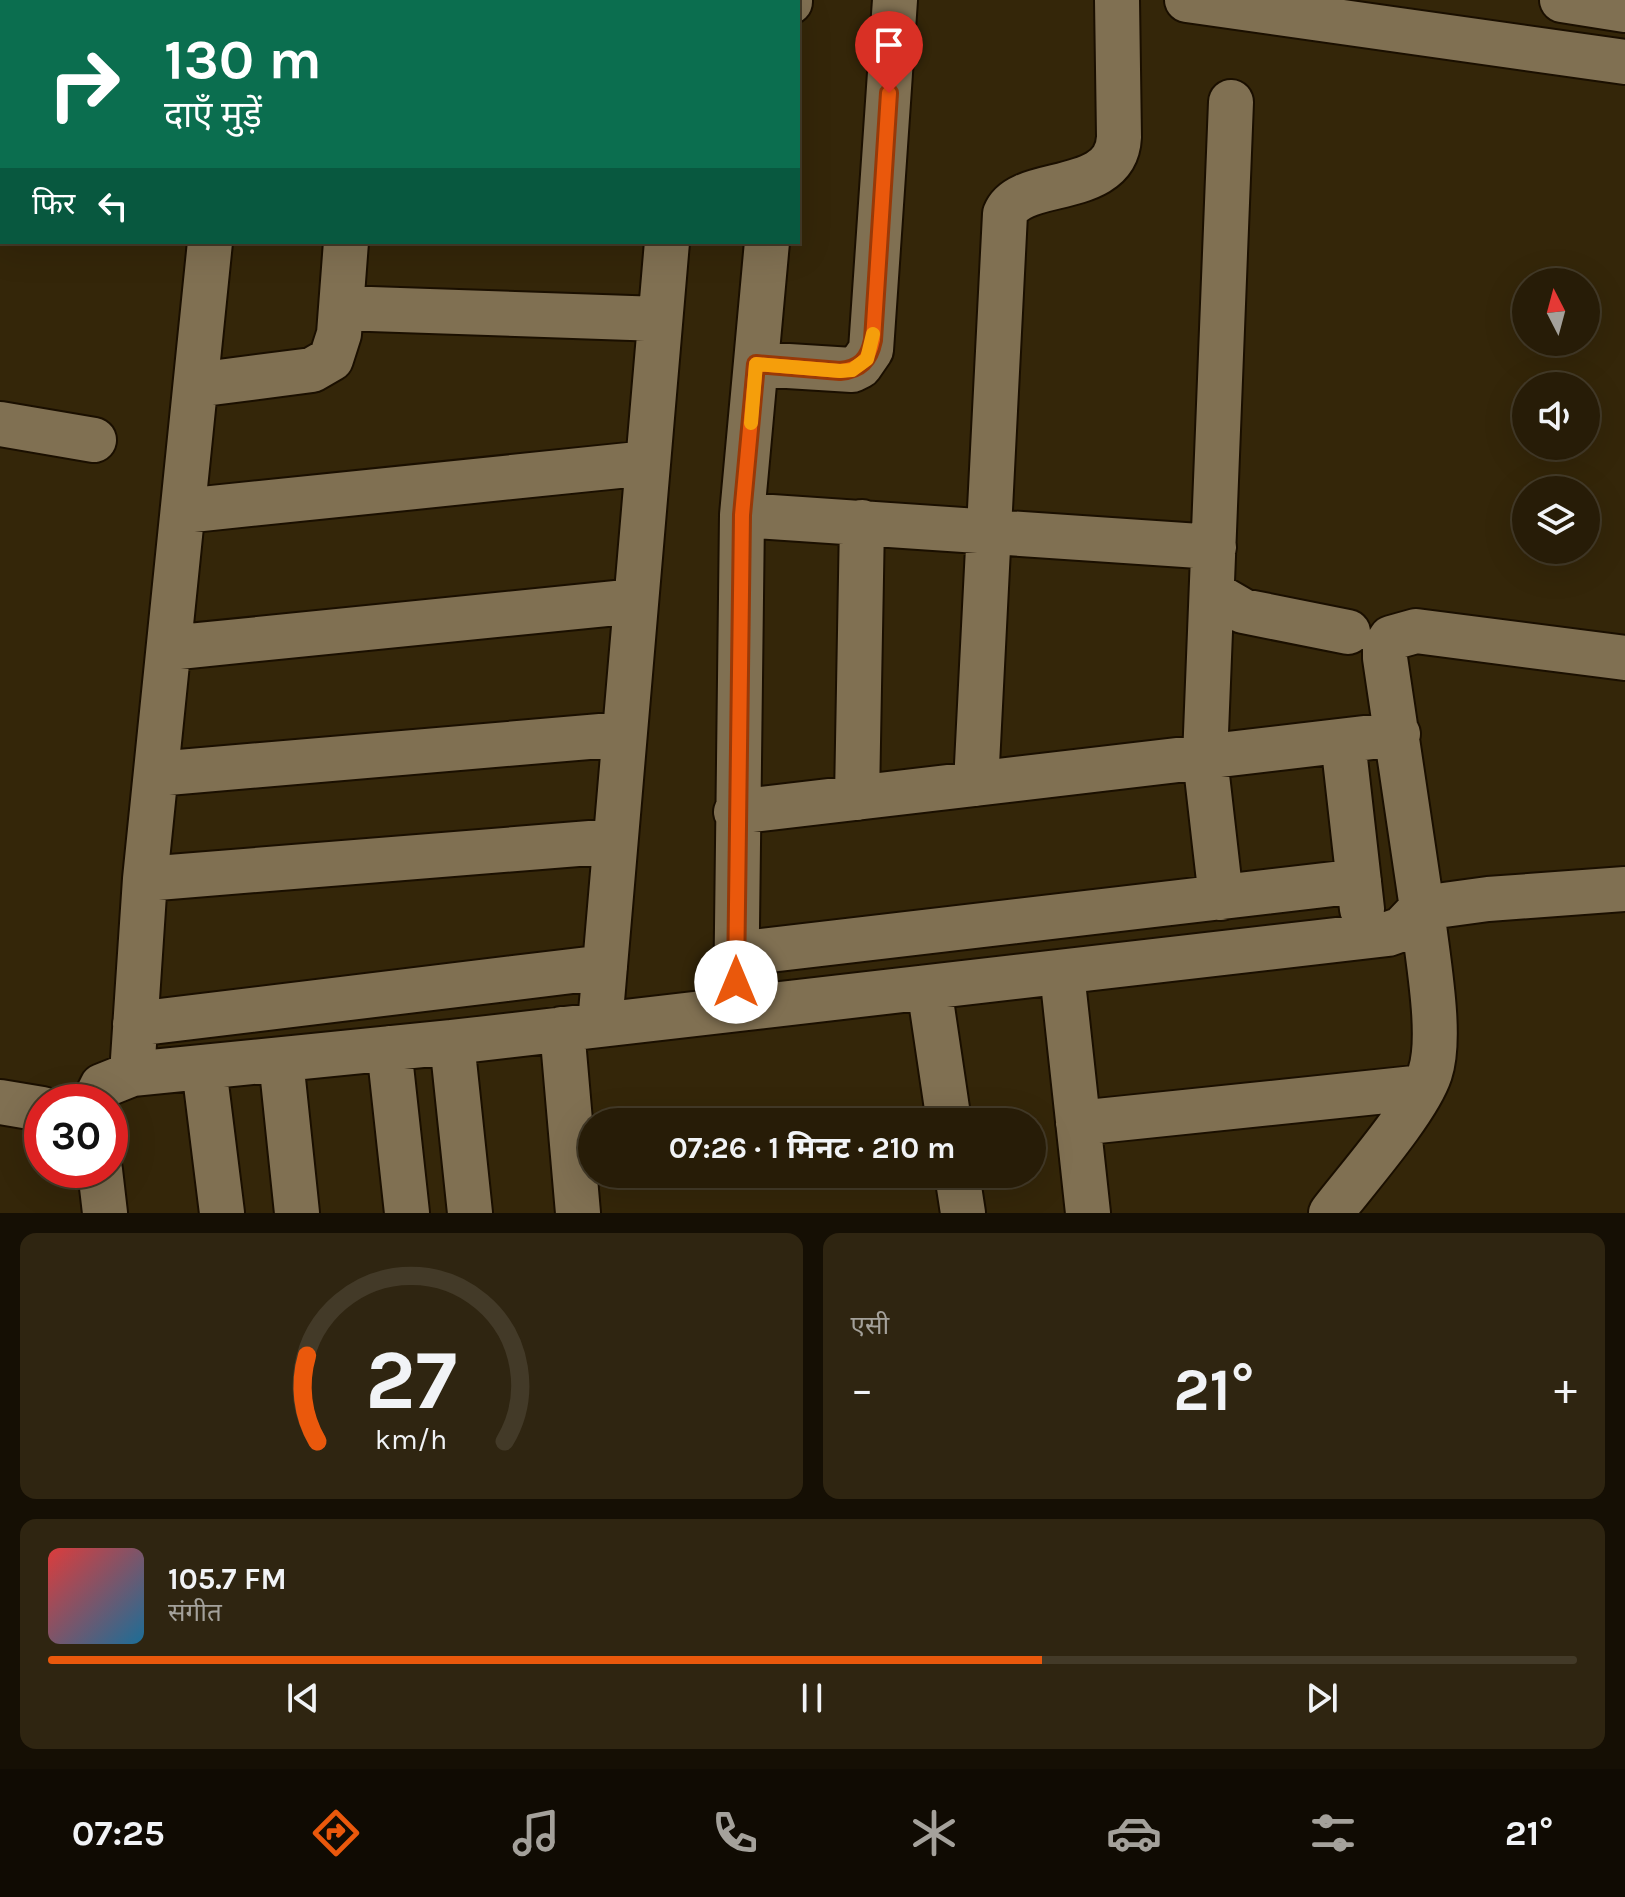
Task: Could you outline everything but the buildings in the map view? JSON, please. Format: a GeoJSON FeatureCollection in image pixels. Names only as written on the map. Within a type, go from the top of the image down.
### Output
{"type":"FeatureCollection","features":[{"type":"Feature","properties":{"kind":"street"},"geometry":{"type":"LineString","coordinates":[[756,364],[852,370],[860,366],[871,350],[895,0]]}},
{"type":"Feature","properties":{"kind":"street"},"geometry":{"type":"LineString","coordinates":[[976,784],[1005,214],[1016,201],[1099,172],[1116,154],[1119,137],[1117,0]]}},
{"type":"Feature","properties":{"kind":"street"},"geometry":{"type":"LineString","coordinates":[[1187,0],[1625,62]]}},
{"type":"Feature","properties":{"kind":"street"},"geometry":{"type":"LineString","coordinates":[[1562,0],[1625,10]]}},
{"type":"Feature","properties":{"kind":"street"},"geometry":{"type":"LineString","coordinates":[[1221,898],[1205,758],[1231,102]]}},
{"type":"Feature","properties":{"kind":"street"},"geometry":{"type":"LineString","coordinates":[[132,1074],[145,879],[210,244]]}},
{"type":"Feature","properties":{"kind":"street"},"geometry":{"type":"LineString","coordinates":[[196,385],[322,366],[337,348],[346,244]]}},
{"type":"Feature","properties":{"kind":"street"},"geometry":{"type":"LineString","coordinates":[[584,1108],[581,1026],[605,967],[667,244]]}},
{"type":"Feature","properties":{"kind":"street"},"geometry":{"type":"LineString","coordinates":[[736,1009],[742,515],[767,244]]}},
{"type":"Feature","properties":{"kind":"street"},"geometry":{"type":"LineString","coordinates":[[341,308],[660,319]]}},
{"type":"Feature","properties":{"kind":"street"},"geometry":{"type":"LineString","coordinates":[[0,424],[94,440]]}},
{"type":"Feature","properties":{"kind":"street"},"geometry":{"type":"LineString","coordinates":[[183,511],[648,463]]}},
{"type":"Feature","properties":{"kind":"street"},"geometry":{"type":"LineString","coordinates":[[742,515],[1214,547]]}},
{"type":"Feature","properties":{"kind":"street"},"geometry":{"type":"LineString","coordinates":[[857,798],[862,522]]}},
{"type":"Feature","properties":{"kind":"street"},"geometry":{"type":"LineString","coordinates":[[1212,593],[1243,611],[1348,632]]}},
{"type":"Feature","properties":{"kind":"street"},"geometry":{"type":"LineString","coordinates":[[169,648],[636,601]]}},
{"type":"Feature","properties":{"kind":"street"},"geometry":{"type":"LineString","coordinates":[[1331,1213],[1424,1087],[1430,1072],[1434,1040],[1422,908],[1385,647],[1391,638],[1400,633],[1416,631],[1625,658]]}},
{"type":"Feature","properties":{"kind":"street"},"geometry":{"type":"LineString","coordinates":[[156,774],[624,734]]}},
{"type":"Feature","properties":{"kind":"street"},"geometry":{"type":"LineString","coordinates":[[736,812],[1398,734]]}},
{"type":"Feature","properties":{"kind":"street"},"geometry":{"type":"LineString","coordinates":[[1343,741],[1365,938]]}},
{"type":"Feature","properties":{"kind":"street"},"geometry":{"type":"LineString","coordinates":[[145,879],[615,841]]}},
{"type":"Feature","properties":{"kind":"street"},"geometry":{"type":"LineString","coordinates":[[736,954],[1359,881]]}},
{"type":"Feature","properties":{"kind":"street"},"geometry":{"type":"LineString","coordinates":[[107,1084],[132,1074],[452,1042],[1365,938],[1402,929],[1422,908],[1488,899],[1625,889]]}},
{"type":"Feature","properties":{"kind":"street"},"geometry":{"type":"LineString","coordinates":[[135,1024],[605,967]]}},
{"type":"Feature","properties":{"kind":"street"},"geometry":{"type":"LineString","coordinates":[[1062,973],[1088,1213]]}},
{"type":"Feature","properties":{"kind":"street"},"geometry":{"type":"LineString","coordinates":[[929,987],[947,1108]]}},
{"type":"Feature","properties":{"kind":"street"},"geometry":{"type":"LineString","coordinates":[[452,1042],[470,1213]]}},
{"type":"Feature","properties":{"kind":"street"},"geometry":{"type":"LineString","coordinates":[[389,1048],[407,1213]]}},
{"type":"Feature","properties":{"kind":"street"},"geometry":{"type":"LineString","coordinates":[[281,1060],[297,1213]]}},
{"type":"Feature","properties":{"kind":"street"},"geometry":{"type":"LineString","coordinates":[[204,1068],[222,1213]]}},
{"type":"Feature","properties":{"kind":"street"},"geometry":{"type":"LineString","coordinates":[[1078,1123],[1424,1087]]}},
{"type":"Feature","properties":{"kind":"street"},"geometry":{"type":"LineString","coordinates":[[0,1102],[24,1106]]}},
{"type":"Feature","properties":{"kind":"street"},"geometry":{"type":"LineString","coordinates":[[102,1188],[105,1213]]}},
{"type":"Feature","properties":{"kind":"street"},"geometry":{"type":"LineString","coordinates":[[959,1188],[963,1213]]}},
{"type":"Feature","properties":{"kind":"slow traffic"},"geometry":{"type":"LineString","coordinates":[[751,423],[756,364],[852,370],[867,359],[873,334]]}},
{"type":"Feature","properties":{"kind":"route"},"geometry":{"type":"LineString","coordinates":[[736,982],[742,515],[756,364],[840,371],[852,370],[867,359],[873,340],[889,93]]}}]}
